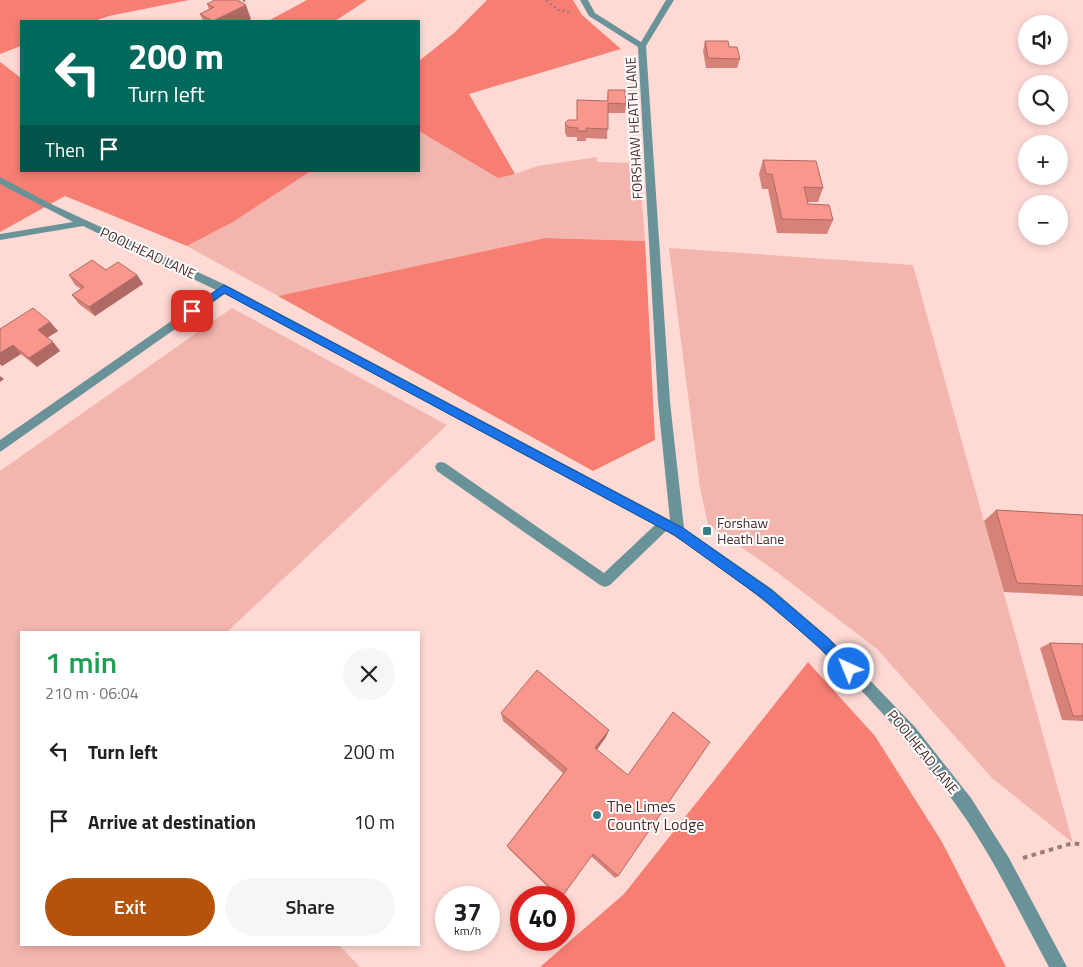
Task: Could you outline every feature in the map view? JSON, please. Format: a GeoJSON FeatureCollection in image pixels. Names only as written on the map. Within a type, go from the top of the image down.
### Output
{"type":"FeatureCollection","features":[{"type":"Feature","properties":{"kind":"street"},"geometry":{"type":"LineString","coordinates":[[584,0],[592,14],[642,46]]}},
{"type":"Feature","properties":{"kind":"street","name":"FORSHAW HEATH LANE"},"geometry":{"type":"LineString","coordinates":[[670,0],[642,46],[672,528]]}},
{"type":"Feature","properties":{"kind":"street","name":"POOLHEAD LANE"},"geometry":{"type":"LineString","coordinates":[[0,180],[84,223],[224,289],[672,528],[767,594],[824,643],[910,732],[964,804],[1003,864],[1058,967]]}},
{"type":"Feature","properties":{"kind":"street"},"geometry":{"type":"LineString","coordinates":[[0,237],[84,223]]}},
{"type":"Feature","properties":{"kind":"street"},"geometry":{"type":"LineString","coordinates":[[0,447],[224,289]]}},
{"type":"Feature","properties":{"kind":"street"},"geometry":{"type":"LineString","coordinates":[[441,466],[605,581],[672,528]]}},
{"type":"Feature","properties":{"kind":"path"},"geometry":{"type":"LineString","coordinates":[[235,3],[247,0]]}},
{"type":"Feature","properties":{"kind":"path"},"geometry":{"type":"LineString","coordinates":[[1003,864],[1073,843],[1083,845]]}},
{"type":"Feature","properties":{"kind":"shaded area"},"geometry":{"type":"Polygon","coordinates":[[[0,0],[189,0],[97,20],[20,20],[20,46],[0,54],[0,0]]]}},
{"type":"Feature","properties":{"kind":"shaded area"},"geometry":{"type":"Polygon","coordinates":[[[307,0],[367,0],[337,20],[270,20],[307,0]]]}},
{"type":"Feature","properties":{"kind":"shaded area"},"geometry":{"type":"Polygon","coordinates":[[[487,0],[573,0],[582,15],[621,49],[469,94],[515,174],[498,178],[420,132],[420,60],[454,33],[487,0]]]}},
{"type":"Feature","properties":{"kind":"shaded area"},"geometry":{"type":"Polygon","coordinates":[[[0,62],[20,77],[20,172],[309,172],[233,222],[187,246],[65,196],[0,232],[0,62]]]}},
{"type":"Feature","properties":{"kind":"shaded area"},"geometry":{"type":"Polygon","coordinates":[[[420,132],[498,177],[515,174],[537,166],[597,157],[597,162],[639,163],[645,241],[545,238],[278,296],[187,246],[233,222],[309,172],[420,172],[420,132]]]}},
{"type":"Feature","properties":{"kind":"shaded area"},"geometry":{"type":"Polygon","coordinates":[[[545,238],[645,241],[655,440],[593,471],[278,296],[545,238]]]}},
{"type":"Feature","properties":{"kind":"shaded area"},"geometry":{"type":"Polygon","coordinates":[[[669,248],[913,265],[1073,843],[992,778],[877,649],[774,570],[708,524],[700,488],[669,248]]]}},
{"type":"Feature","properties":{"kind":"shaded area"},"geometry":{"type":"Polygon","coordinates":[[[232,308],[447,425],[228,631],[20,631],[20,946],[340,946],[360,967],[0,967],[0,471],[232,308]]]}},
{"type":"Feature","properties":{"kind":"shaded area"},"geometry":{"type":"Polygon","coordinates":[[[808,662],[875,736],[942,842],[1006,967],[540,967],[558,951],[575,951],[575,937],[624,894],[808,662]]]}},
{"type":"Feature","properties":{"kind":"building"},"geometry":{"type":"Polygon","coordinates":[[[215,0],[237,0],[246,5],[215,20],[211,20],[200,14],[214,7],[207,4],[215,0]]]}},
{"type":"Feature","properties":{"kind":"building"},"geometry":{"type":"Polygon","coordinates":[[[705,41],[728,41],[729,47],[737,47],[740,59],[708,58],[705,41]]]}},
{"type":"Feature","properties":{"kind":"building"},"geometry":{"type":"Polygon","coordinates":[[[608,90],[625,90],[626,104],[608,103],[608,129],[586,128],[586,131],[577,131],[578,128],[568,127],[565,123],[568,120],[577,120],[577,100],[608,101],[608,90]]]}},
{"type":"Feature","properties":{"kind":"building"},"geometry":{"type":"Polygon","coordinates":[[[763,160],[816,161],[823,188],[804,187],[808,204],[829,205],[833,220],[782,219],[772,174],[766,174],[763,160]]]}},
{"type":"Feature","properties":{"kind":"building"},"geometry":{"type":"Polygon","coordinates":[[[92,260],[106,270],[118,262],[137,275],[89,307],[72,295],[84,287],[69,275],[92,260]]]}},
{"type":"Feature","properties":{"kind":"building"},"geometry":{"type":"Polygon","coordinates":[[[33,308],[50,322],[38,330],[53,342],[29,358],[13,345],[0,353],[0,329],[33,308]]]}},
{"type":"Feature","properties":{"kind":"building"},"geometry":{"type":"Polygon","coordinates":[[[996,510],[1083,515],[1083,586],[1017,583],[996,510]]]}},
{"type":"Feature","properties":{"kind":"building"},"geometry":{"type":"Polygon","coordinates":[[[1050,643],[1083,644],[1083,716],[1073,716],[1050,643]]]}},
{"type":"Feature","properties":{"kind":"building","name":"The Limes Country Lodge"},"geometry":{"type":"Polygon","coordinates":[[[537,670],[609,730],[595,748],[628,775],[673,712],[710,742],[618,876],[593,854],[570,886],[549,886],[507,846],[567,769],[501,713],[537,670]]]}},
{"type":"Feature","properties":{"kind":"place","name":"Forshaw Heath Lane"},"geometry":{"type":"Point","coordinates":[707,531]}},
{"type":"Feature","properties":{"kind":"place","name":"The Limes Country Lodge"},"geometry":{"type":"Point","coordinates":[597,815]}},
{"type":"Feature","properties":{"kind":"route"},"geometry":{"type":"LineString","coordinates":[[192,311],[224,289],[678,531],[767,594],[824,643],[849,669]]}}]}
